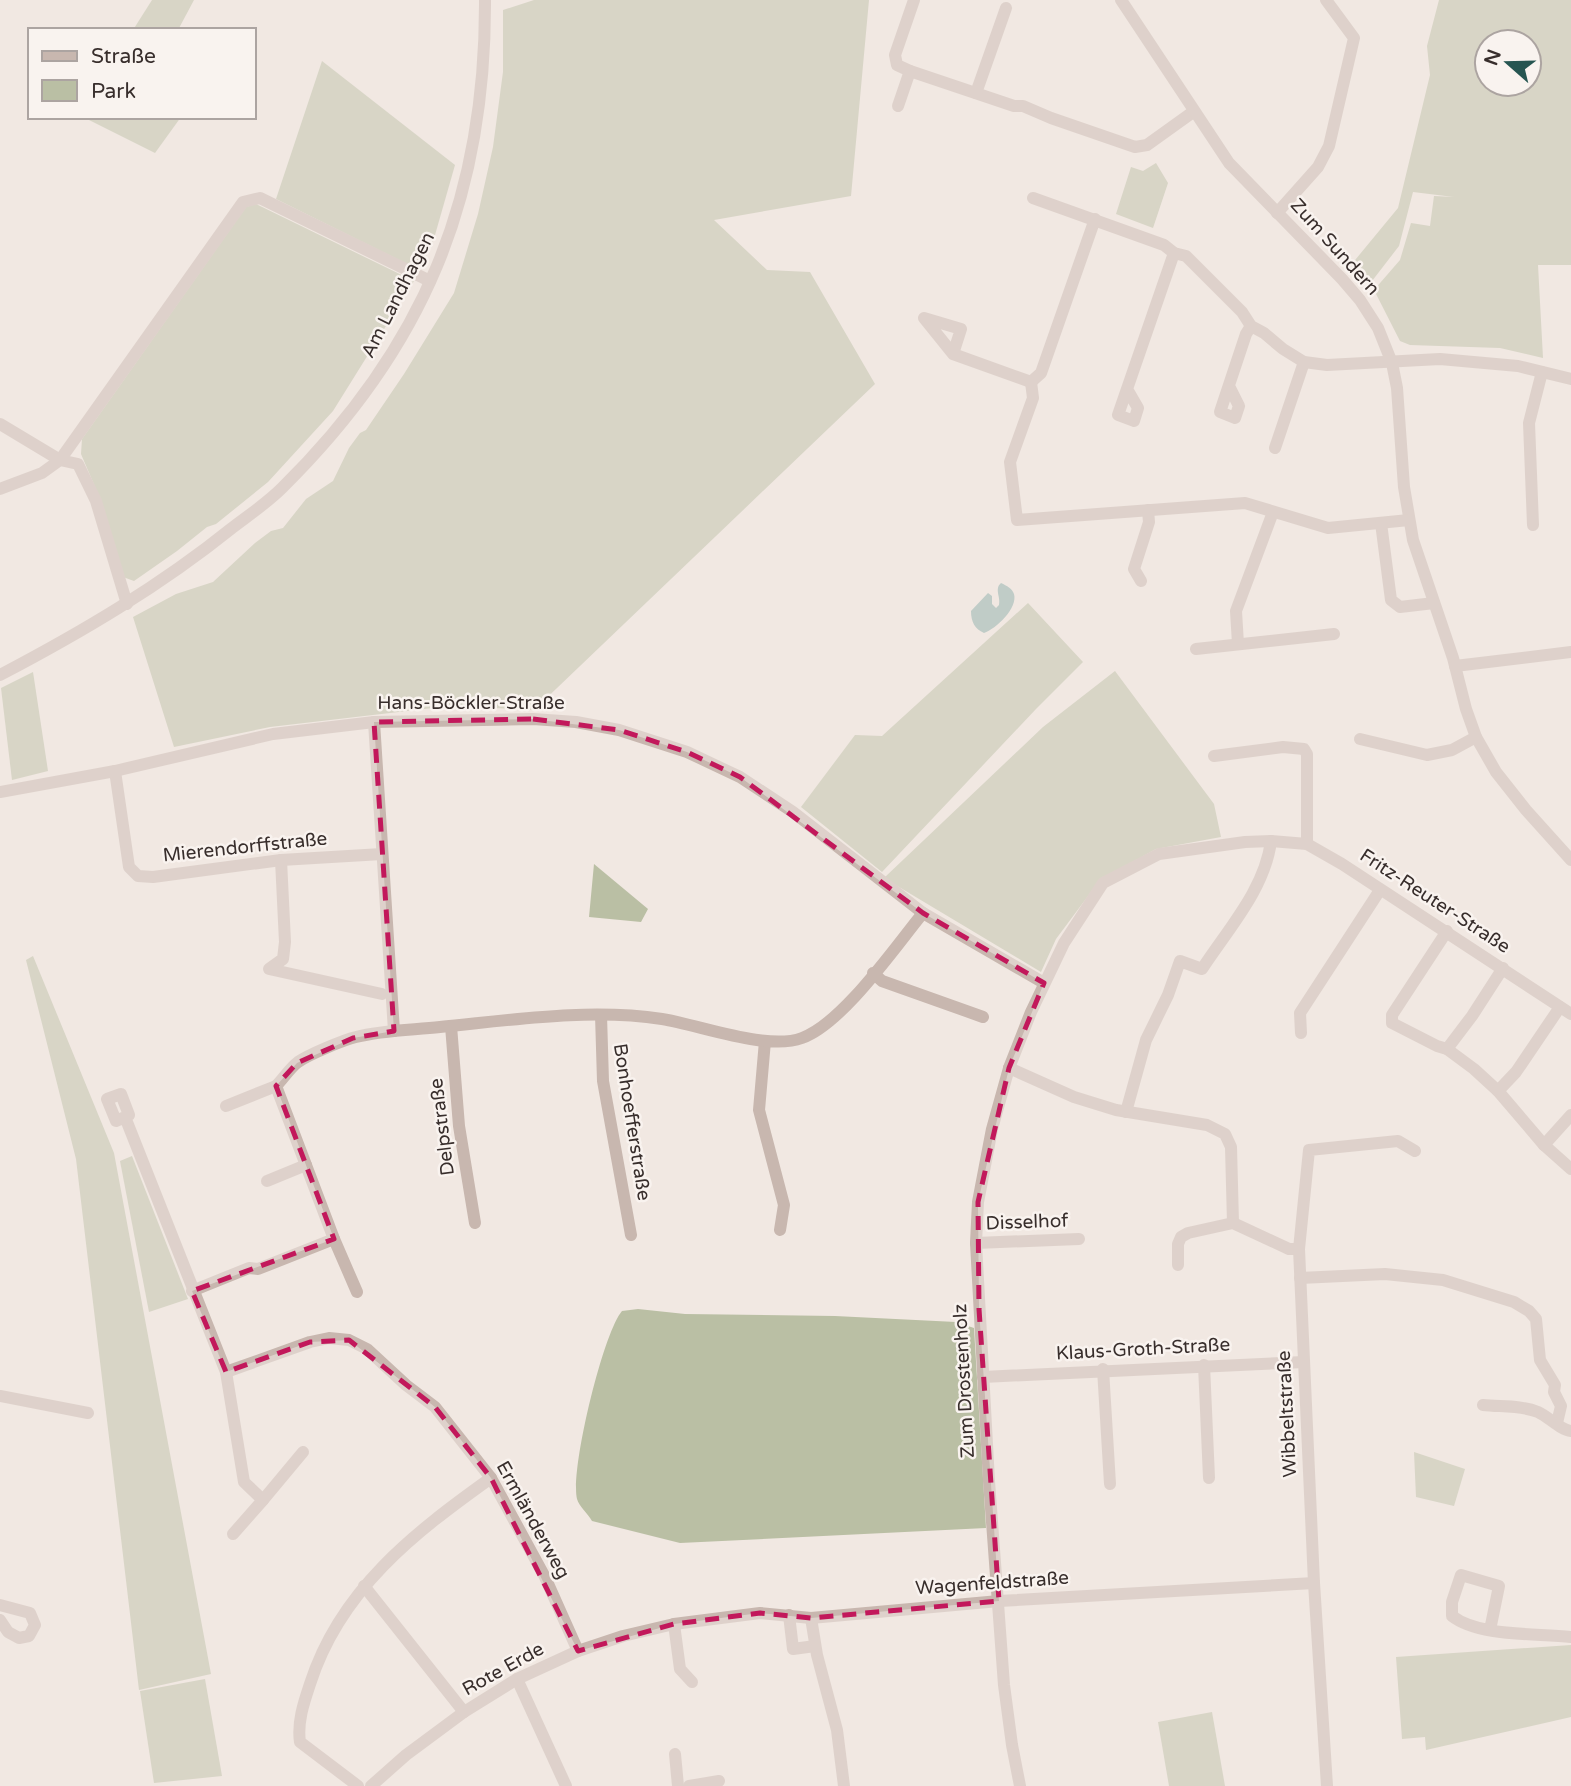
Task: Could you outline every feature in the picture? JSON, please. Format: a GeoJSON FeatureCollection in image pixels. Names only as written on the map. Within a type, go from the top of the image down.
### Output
{"type":"FeatureCollection","features":[{"type":"Feature","properties":{"kind":"street","name":"Am Landhagen"},"geometry":{"type":"LineString","coordinates":[[0,675],[127,604],[215,542],[280,490],[344,421],[387,363],[447,243],[465,188],[477,131],[482,87],[485,0]]}},
{"type":"Feature","properties":{"kind":"street"},"geometry":{"type":"LineString","coordinates":[[914,0],[895,55],[897,65],[911,71],[1014,106],[1023,106],[1135,147],[1147,145],[1193,112]]}},
{"type":"Feature","properties":{"kind":"street","name":"Zum Sundern"},"geometry":{"type":"LineString","coordinates":[[1121,0],[1229,163],[1360,300],[1378,328],[1392,363],[1397,388],[1409,520],[1419,564],[1455,666],[1476,737],[1496,772],[1518,801],[1571,860]]}},
{"type":"Feature","properties":{"kind":"street"},"geometry":{"type":"LineString","coordinates":[[1277,213],[1318,167],[1329,146],[1351,51],[1354,37],[1326,0]]}},
{"type":"Feature","properties":{"kind":"street"},"geometry":{"type":"LineString","coordinates":[[976,93],[1006,8]]}},
{"type":"Feature","properties":{"kind":"street"},"geometry":{"type":"LineString","coordinates":[[898,106],[911,71]]}},
{"type":"Feature","properties":{"kind":"street"},"geometry":{"type":"LineString","coordinates":[[0,489],[43,473],[60,460],[243,202],[260,198],[430,281]]}},
{"type":"Feature","properties":{"kind":"street"},"geometry":{"type":"LineString","coordinates":[[1033,198],[1164,244],[1174,253],[1186,256],[1242,312],[1251,326],[1304,362],[1327,365],[1440,359],[1518,366],[1571,379]]}},
{"type":"Feature","properties":{"kind":"street"},"geometry":{"type":"LineString","coordinates":[[1031,382],[1041,373],[1095,219]]}},
{"type":"Feature","properties":{"kind":"street"},"geometry":{"type":"LineString","coordinates":[[1127,389],[1174,253]]}},
{"type":"Feature","properties":{"kind":"street"},"geometry":{"type":"LineString","coordinates":[[1229,386],[1251,326]]}},
{"type":"Feature","properties":{"kind":"street"},"geometry":{"type":"LineString","coordinates":[[953,354],[1031,382]]}},
{"type":"Feature","properties":{"kind":"street"},"geometry":{"type":"LineString","coordinates":[[1275,448],[1304,362]]}},
{"type":"Feature","properties":{"kind":"street"},"geometry":{"type":"LineString","coordinates":[[1533,525],[1529,423],[1542,372]]}},
{"type":"Feature","properties":{"kind":"street"},"geometry":{"type":"LineString","coordinates":[[1031,382],[1033,398],[1010,462],[1017,520],[1245,503],[1328,528],[1409,520]]}},
{"type":"Feature","properties":{"kind":"street"},"geometry":{"type":"LineString","coordinates":[[0,424],[60,460],[78,464],[96,501],[127,604]]}},
{"type":"Feature","properties":{"kind":"street"},"geometry":{"type":"LineString","coordinates":[[1141,581],[1134,569],[1149,522],[1148,510]]}},
{"type":"Feature","properties":{"kind":"street"},"geometry":{"type":"LineString","coordinates":[[1238,644],[1236,611],[1273,512]]}},
{"type":"Feature","properties":{"kind":"street"},"geometry":{"type":"LineString","coordinates":[[1381,523],[1391,600],[1401,607],[1434,603]]}},
{"type":"Feature","properties":{"kind":"street"},"geometry":{"type":"LineString","coordinates":[[1196,649],[1335,634]]}},
{"type":"Feature","properties":{"kind":"street"},"geometry":{"type":"LineString","coordinates":[[1455,666],[1571,652]]}},
{"type":"Feature","properties":{"kind":"street","name":"Hans-Böckler-Straße"},"geometry":{"type":"LineString","coordinates":[[0,792],[115,771],[272,734],[374,722],[468,719],[576,722],[619,730],[680,749],[740,777],[788,809],[923,913],[1044,983]]}},
{"type":"Feature","properties":{"kind":"street"},"geometry":{"type":"LineString","coordinates":[[374,722],[394,1031]]}},
{"type":"Feature","properties":{"kind":"street"},"geometry":{"type":"LineString","coordinates":[[1360,739],[1427,755],[1452,750],[1476,737]]}},
{"type":"Feature","properties":{"kind":"street"},"geometry":{"type":"LineString","coordinates":[[1214,756],[1283,747],[1304,749],[1307,754],[1307,844]]}},
{"type":"Feature","properties":{"kind":"street","name":"Mierendorffstraße"},"geometry":{"type":"LineString","coordinates":[[115,771],[128,867],[138,877],[282,860],[382,854]]}},
{"type":"Feature","properties":{"kind":"street"},"geometry":{"type":"LineString","coordinates":[[1126,1112],[1146,1040],[1168,995],[1180,961],[1202,969],[1262,878],[1271,841]]}},
{"type":"Feature","properties":{"kind":"street","name":"Fritz-Reuter-Straße"},"geometry":{"type":"LineString","coordinates":[[1044,983],[1064,943],[1103,883],[1160,853],[1271,841],[1307,844],[1342,864],[1566,1010]]}},
{"type":"Feature","properties":{"kind":"street"},"geometry":{"type":"LineString","coordinates":[[282,860],[285,942],[283,959],[269,970],[382,994]]}},
{"type":"Feature","properties":{"kind":"street"},"geometry":{"type":"LineString","coordinates":[[1301,1033],[1300,1013],[1380,890]]}},
{"type":"Feature","properties":{"kind":"street"},"geometry":{"type":"LineString","coordinates":[[226,1106],[276,1086],[297,1063],[354,1038],[394,1031],[515,1019],[601,1015],[661,1019],[765,1041],[790,1042],[804,1038],[822,1027],[847,1004],[923,913]]}},
{"type":"Feature","properties":{"kind":"street"},"geometry":{"type":"LineString","coordinates":[[1447,931],[1391,1020],[1394,1026],[1447,1049],[1498,1091],[1544,1145],[1571,1169]]}},
{"type":"Feature","properties":{"kind":"street"},"geometry":{"type":"LineString","coordinates":[[1447,1049],[1503,968]]}},
{"type":"Feature","properties":{"kind":"street"},"geometry":{"type":"LineString","coordinates":[[873,973],[882,981],[983,1017]]}},
{"type":"Feature","properties":{"kind":"street","name":"Zum Drostenholz"},"geometry":{"type":"LineString","coordinates":[[1020,1786],[1007,1715],[976,1243],[978,1202],[992,1129],[1009,1068],[1044,983]]}},
{"type":"Feature","properties":{"kind":"street"},"geometry":{"type":"LineString","coordinates":[[1498,1091],[1566,1010]]}},
{"type":"Feature","properties":{"kind":"street","name":"Bonhoefferstraße"},"geometry":{"type":"LineString","coordinates":[[601,1015],[603,1082],[631,1235]]}},
{"type":"Feature","properties":{"kind":"street","name":"Delpstraße"},"geometry":{"type":"LineString","coordinates":[[451,1026],[459,1126],[475,1223]]}},
{"type":"Feature","properties":{"kind":"street"},"geometry":{"type":"LineString","coordinates":[[765,1041],[759,1110],[784,1205],[780,1230]]}},
{"type":"Feature","properties":{"kind":"street"},"geometry":{"type":"LineString","coordinates":[[1009,1068],[1074,1097],[1126,1112],[1207,1125],[1225,1133],[1231,1147],[1233,1223]]}},
{"type":"Feature","properties":{"kind":"street"},"geometry":{"type":"LineString","coordinates":[[276,1086],[357,1292]]}},
{"type":"Feature","properties":{"kind":"street"},"geometry":{"type":"LineString","coordinates":[[1544,1145],[1571,1115]]}},
{"type":"Feature","properties":{"kind":"street"},"geometry":{"type":"LineString","coordinates":[[125,1117],[226,1372],[244,1482],[263,1500]]}},
{"type":"Feature","properties":{"kind":"street","name":"Wibbeltstraße"},"geometry":{"type":"LineString","coordinates":[[1327,1786],[1298,1249],[1309,1150],[1398,1141],[1415,1151]]}},
{"type":"Feature","properties":{"kind":"street"},"geometry":{"type":"LineString","coordinates":[[267,1181],[306,1165]]}},
{"type":"Feature","properties":{"kind":"street"},"geometry":{"type":"LineString","coordinates":[[1178,1265],[1178,1244],[1181,1237],[1233,1223],[1289,1249],[1298,1249]]}},
{"type":"Feature","properties":{"kind":"street"},"geometry":{"type":"LineString","coordinates":[[192,1291],[334,1239]]}},
{"type":"Feature","properties":{"kind":"street","name":"Disselhof"},"geometry":{"type":"LineString","coordinates":[[976,1243],[1079,1239]]}},
{"type":"Feature","properties":{"kind":"street"},"geometry":{"type":"LineString","coordinates":[[1300,1278],[1385,1274],[1443,1280],[1514,1302],[1536,1319],[1540,1360],[1555,1385],[1548,1403],[1538,1412]]}},
{"type":"Feature","properties":{"kind":"street","name":"Ermländerweg"},"geometry":{"type":"LineString","coordinates":[[226,1372],[310,1342],[329,1338],[349,1340],[367,1349],[406,1385],[436,1407],[491,1478],[545,1577],[578,1651]]}},
{"type":"Feature","properties":{"kind":"street","name":"Klaus-Groth-Straße"},"geometry":{"type":"LineString","coordinates":[[983,1377],[1104,1369],[1304,1362]]}},
{"type":"Feature","properties":{"kind":"street"},"geometry":{"type":"LineString","coordinates":[[1204,1365],[1209,1478]]}},
{"type":"Feature","properties":{"kind":"street"},"geometry":{"type":"LineString","coordinates":[[1104,1369],[1110,1484]]}},
{"type":"Feature","properties":{"kind":"street"},"geometry":{"type":"LineString","coordinates":[[1554,1392],[1561,1406],[1557,1423]]}},
{"type":"Feature","properties":{"kind":"street"},"geometry":{"type":"LineString","coordinates":[[0,1396],[88,1413]]}},
{"type":"Feature","properties":{"kind":"street"},"geometry":{"type":"LineString","coordinates":[[1483,1405],[1538,1412],[1571,1432]]}},
{"type":"Feature","properties":{"kind":"street"},"geometry":{"type":"LineString","coordinates":[[233,1534],[303,1452]]}},
{"type":"Feature","properties":{"kind":"street"},"geometry":{"type":"LineString","coordinates":[[358,1786],[300,1742],[299,1731],[307,1691],[328,1639],[364,1586],[387,1559],[435,1518],[491,1478]]}},
{"type":"Feature","properties":{"kind":"street"},"geometry":{"type":"LineString","coordinates":[[1490,1630],[1499,1587],[1461,1575],[1452,1602],[1452,1616],[1461,1623],[1480,1629],[1490,1630],[1571,1637]]}},
{"type":"Feature","properties":{"kind":"street","name":"Wagenfeldstraße"},"geometry":{"type":"LineString","coordinates":[[674,1624],[760,1613],[811,1618],[999,1601],[1314,1583]]}},
{"type":"Feature","properties":{"kind":"street"},"geometry":{"type":"LineString","coordinates":[[364,1586],[464,1712]]}},
{"type":"Feature","properties":{"kind":"street"},"geometry":{"type":"LineString","coordinates":[[0,1605],[30,1613],[35,1625],[29,1636],[19,1638],[8,1632],[0,1620]]}},
{"type":"Feature","properties":{"kind":"street"},"geometry":{"type":"LineString","coordinates":[[789,1615],[793,1649],[816,1646]]}},
{"type":"Feature","properties":{"kind":"street"},"geometry":{"type":"LineString","coordinates":[[811,1618],[836,1730],[844,1786]]}},
{"type":"Feature","properties":{"kind":"street"},"geometry":{"type":"LineString","coordinates":[[674,1624],[680,1669],[692,1682]]}},
{"type":"Feature","properties":{"kind":"street","name":"Rote Erde"},"geometry":{"type":"LineString","coordinates":[[371,1786],[464,1712],[517,1679],[578,1651],[623,1636],[674,1624]]}},
{"type":"Feature","properties":{"kind":"street"},"geometry":{"type":"LineString","coordinates":[[517,1679],[566,1786]]}},
{"type":"Feature","properties":{"kind":"street"},"geometry":{"type":"LineString","coordinates":[[675,1754],[678,1786]]}},
{"type":"Feature","properties":{"kind":"street"},"geometry":{"type":"LineString","coordinates":[[688,1786],[719,1781]]}},
{"type":"Feature","properties":{"kind":"highlighted area"},"geometry":{"type":"Polygon","coordinates":[[[533,719],[619,730],[687,752],[740,777],[923,913],[1044,983],[1009,1068],[978,1202],[979,1309],[999,1601],[811,1618],[760,1613],[674,1624],[578,1651],[491,1478],[435,1407],[349,1340],[310,1342],[226,1372],[192,1291],[334,1239],[276,1086],[297,1063],[353,1038],[394,1031],[374,722],[533,719]]]}},
{"type":"Feature","properties":{"kind":"green space"},"geometry":{"type":"Polygon","coordinates":[[[152,0],[194,0],[179,28],[134,28],[152,0]]]}},
{"type":"Feature","properties":{"kind":"green space"},"geometry":{"type":"Polygon","coordinates":[[[534,0],[869,0],[851,196],[714,220],[767,270],[810,272],[875,384],[534,710],[450,706],[270,727],[174,747],[133,617],[176,594],[213,582],[255,543],[271,531],[283,528],[306,499],[333,481],[349,448],[360,433],[366,430],[404,374],[454,293],[478,214],[493,147],[503,72],[503,10],[534,0]]]}},
{"type":"Feature","properties":{"kind":"green space"},"geometry":{"type":"Polygon","coordinates":[[[1439,0],[1571,0],[1571,265],[1538,265],[1543,358],[1500,348],[1410,345],[1400,341],[1374,290],[1400,260],[1411,223],[1430,226],[1434,196],[1454,197],[1413,192],[1399,246],[1372,281],[1362,277],[1351,265],[1398,208],[1430,75],[1427,46],[1439,0]]]}},
{"type":"Feature","properties":{"kind":"green space"},"geometry":{"type":"Polygon","coordinates":[[[322,61],[455,165],[433,242],[419,270],[276,199],[322,61]]]}},
{"type":"Feature","properties":{"kind":"green space"},"geometry":{"type":"Polygon","coordinates":[[[87,119],[180,119],[155,153],[87,119]]]}},
{"type":"Feature","properties":{"kind":"green space"},"geometry":{"type":"Polygon","coordinates":[[[1156,163],[1168,183],[1153,228],[1116,214],[1131,167],[1143,171],[1156,163]]]}},
{"type":"Feature","properties":{"kind":"green space"},"geometry":{"type":"Polygon","coordinates":[[[256,204],[414,281],[333,411],[268,482],[216,524],[207,527],[134,581],[123,577],[101,501],[81,454],[82,439],[246,207],[256,204]]]}},
{"type":"Feature","properties":{"kind":"green space"},"geometry":{"type":"Polygon","coordinates":[[[1028,603],[1083,662],[882,872],[801,807],[855,735],[882,736],[1028,603]]]}},
{"type":"Feature","properties":{"kind":"green space"},"geometry":{"type":"Polygon","coordinates":[[[1115,671],[1214,804],[1221,837],[1156,849],[1100,880],[1056,939],[1041,972],[884,878],[1043,727],[1115,671]]]}},
{"type":"Feature","properties":{"kind":"green space"},"geometry":{"type":"Polygon","coordinates":[[[33,672],[48,771],[12,780],[1,688],[33,672]]]}},
{"type":"Feature","properties":{"kind":"green space"},"geometry":{"type":"Polygon","coordinates":[[[594,864],[648,909],[641,922],[589,917],[594,864]]]}},
{"type":"Feature","properties":{"kind":"green space"},"geometry":{"type":"Polygon","coordinates":[[[33,956],[114,1153],[211,1674],[139,1690],[76,1159],[26,960],[33,956]]]}},
{"type":"Feature","properties":{"kind":"green space"},"geometry":{"type":"Polygon","coordinates":[[[132,1156],[188,1299],[149,1312],[120,1161],[132,1156]]]}},
{"type":"Feature","properties":{"kind":"green space"},"geometry":{"type":"Polygon","coordinates":[[[638,1309],[685,1314],[835,1316],[956,1322],[974,1328],[986,1528],[680,1543],[592,1521],[577,1499],[578,1460],[583,1433],[614,1324],[622,1311],[638,1309]]]}},
{"type":"Feature","properties":{"kind":"green space"},"geometry":{"type":"Polygon","coordinates":[[[1414,1452],[1465,1469],[1454,1506],[1416,1497],[1414,1452]]]}},
{"type":"Feature","properties":{"kind":"green space"},"geometry":{"type":"Polygon","coordinates":[[[1571,1645],[1571,1717],[1426,1750],[1425,1737],[1402,1739],[1396,1657],[1571,1645]]]}},
{"type":"Feature","properties":{"kind":"green space"},"geometry":{"type":"Polygon","coordinates":[[[205,1679],[222,1776],[154,1783],[140,1691],[205,1679]]]}},
{"type":"Feature","properties":{"kind":"green space"},"geometry":{"type":"Polygon","coordinates":[[[1212,1712],[1225,1786],[1169,1786],[1158,1722],[1212,1712]]]}},
{"type":"Feature","properties":{"kind":"water"},"geometry":{"type":"Polygon","coordinates":[[[1001,583],[1013,592],[1013,605],[1000,623],[984,633],[974,625],[971,611],[988,593],[992,596],[992,604],[996,608],[999,605],[998,588],[1001,583]]]}}]}
